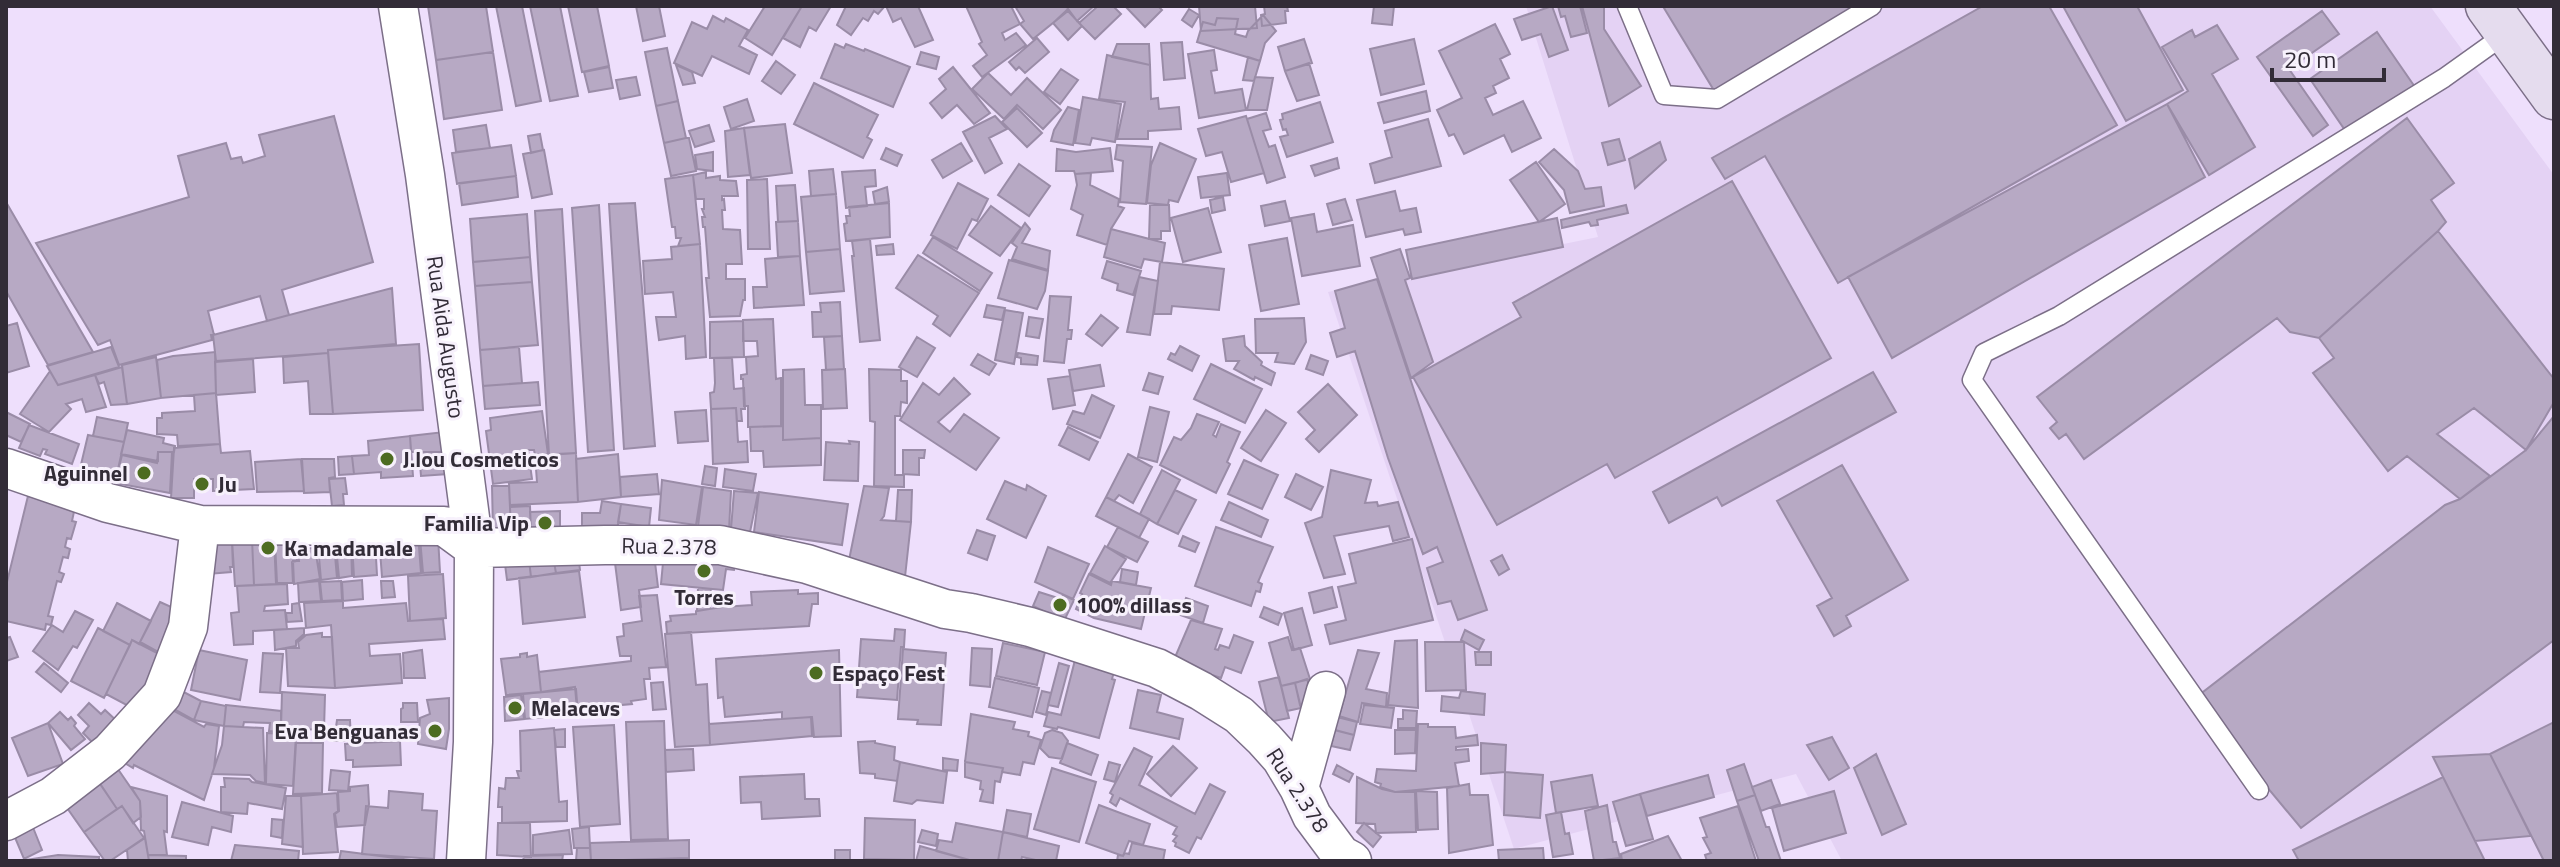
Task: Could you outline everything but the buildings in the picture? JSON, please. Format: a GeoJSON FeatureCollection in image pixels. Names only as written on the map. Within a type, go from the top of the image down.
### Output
{"type":"FeatureCollection","features":[{"type":"Feature","properties":{"kind":"main road"},"geometry":{"type":"LineString","coordinates":[[2498,20],[2554,97]]}},
{"type":"Feature","properties":{"kind":"street","name":"Rua Aida Augusto"},"geometry":{"type":"LineString","coordinates":[[398,6],[425,175],[474,548],[473,742],[466,861]]}},
{"type":"Feature","properties":{"kind":"street"},"geometry":{"type":"LineString","coordinates":[[6,468],[108,503],[200,525],[444,526],[474,548]]}},
{"type":"Feature","properties":{"kind":"street"},"geometry":{"type":"LineString","coordinates":[[6,821],[53,796],[110,752],[162,695],[188,627],[200,525]]}},
{"type":"Feature","properties":{"kind":"street","name":"Rua 2.378"},"geometry":{"type":"LineString","coordinates":[[474,548],[720,545],[807,564],[945,609],[1030,627],[1157,668],[1239,715],[1264,739],[1281,758],[1312,816],[1346,858]]}},
{"type":"Feature","properties":{"kind":"street"},"geometry":{"type":"LineString","coordinates":[[1299,788],[1326,691]]}},
{"type":"Feature","properties":{"kind":"lane"},"geometry":{"type":"LineString","coordinates":[[1627,6],[1664,95],[1717,99],[1872,6]]}},
{"type":"Feature","properties":{"kind":"lane"},"geometry":{"type":"LineString","coordinates":[[2259,790],[1972,380],[1984,353],[2059,316],[2444,78],[2498,20]]}},
{"type":"Feature","properties":{"kind":"shaded area"},"geometry":{"type":"Polygon","coordinates":[[[1526,6],[2430,6],[2554,175],[2554,861],[1842,861],[1796,774],[1514,849],[1328,292],[1598,237],[1526,6]]]}},
{"type":"Feature","properties":{"kind":"place","name":"J.lou Cosmeticos"},"geometry":{"type":"Point","coordinates":[387,459]}},
{"type":"Feature","properties":{"kind":"place","name":"Aguinnel"},"geometry":{"type":"Point","coordinates":[144,473]}},
{"type":"Feature","properties":{"kind":"place","name":"Ju"},"geometry":{"type":"Point","coordinates":[202,484]}},
{"type":"Feature","properties":{"kind":"place","name":"Familia Vip"},"geometry":{"type":"Point","coordinates":[545,523]}},
{"type":"Feature","properties":{"kind":"place","name":"Ka madamale"},"geometry":{"type":"Point","coordinates":[268,548]}},
{"type":"Feature","properties":{"kind":"place","name":"Torres"},"geometry":{"type":"Point","coordinates":[704,571]}},
{"type":"Feature","properties":{"kind":"place","name":"100% dillass"},"geometry":{"type":"Point","coordinates":[1060,605]}},
{"type":"Feature","properties":{"kind":"place","name":"Espaço Fest"},"geometry":{"type":"Point","coordinates":[816,673]}},
{"type":"Feature","properties":{"kind":"place","name":"Melacevs"},"geometry":{"type":"Point","coordinates":[515,708]}},
{"type":"Feature","properties":{"kind":"place","name":"Eva Benguanas"},"geometry":{"type":"Point","coordinates":[435,731]}}]}
